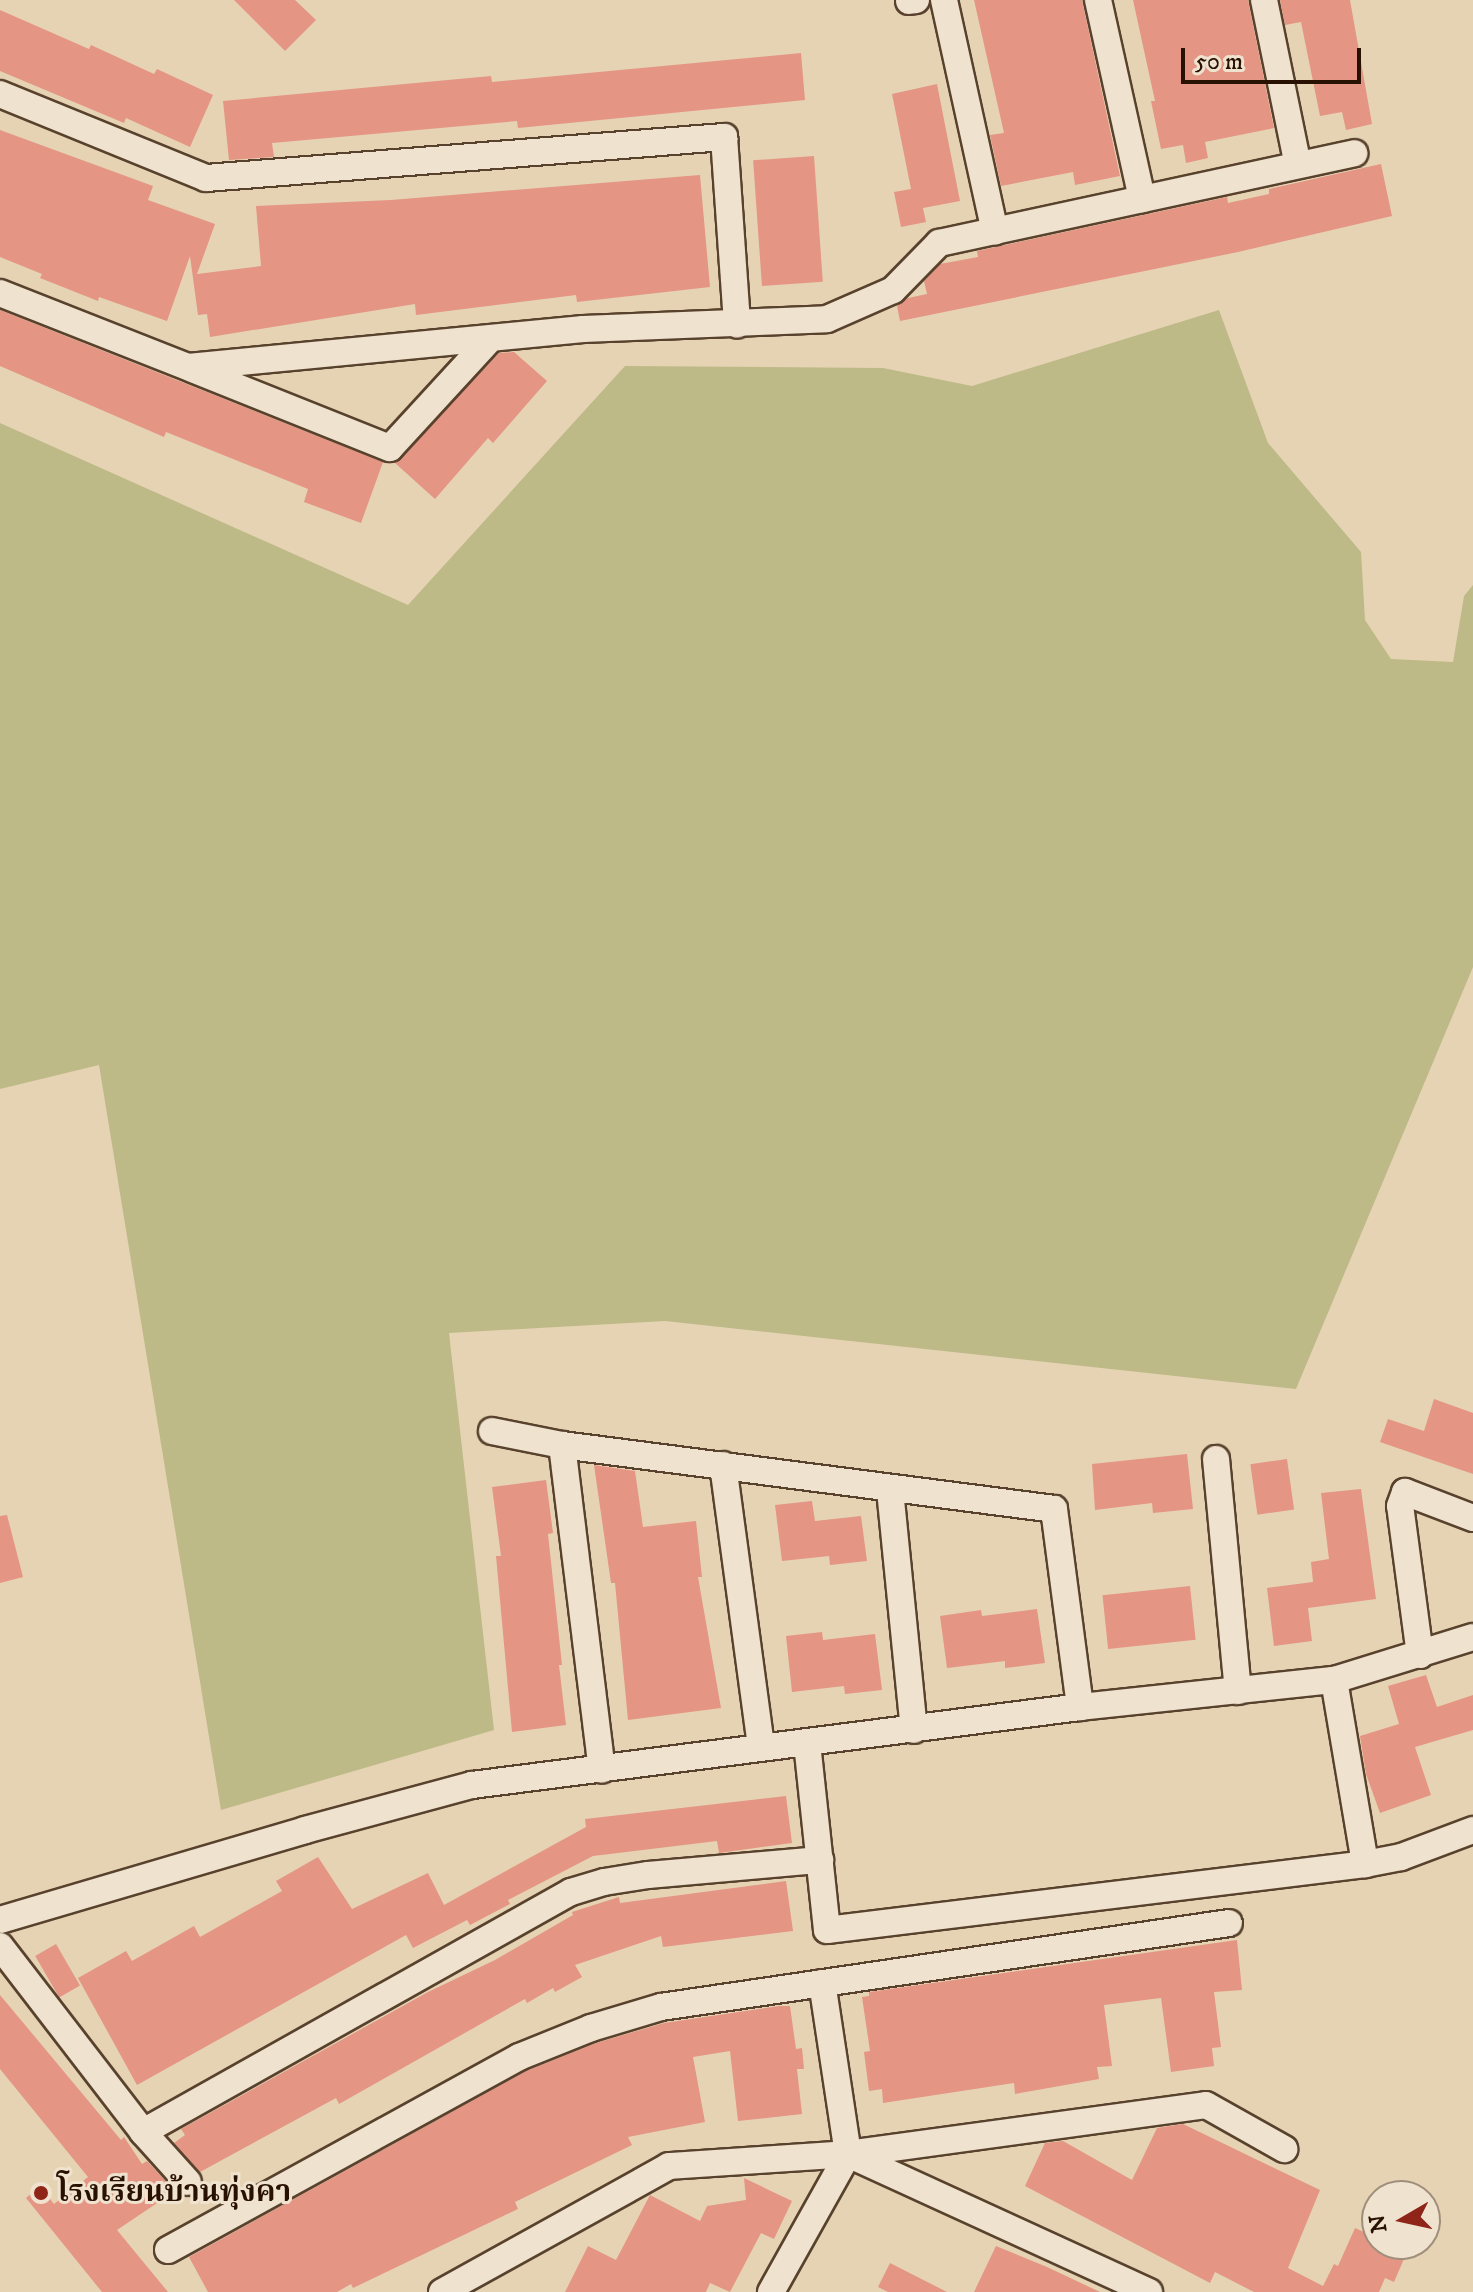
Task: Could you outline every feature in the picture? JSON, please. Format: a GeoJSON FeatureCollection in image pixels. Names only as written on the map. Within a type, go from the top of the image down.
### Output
{"type":"FeatureCollection","features":[{"type":"Feature","properties":{"kind":"street"},"geometry":{"type":"LineString","coordinates":[[944,0],[995,231]]}},
{"type":"Feature","properties":{"kind":"street"},"geometry":{"type":"LineString","coordinates":[[1098,0],[1142,199]]}},
{"type":"Feature","properties":{"kind":"street"},"geometry":{"type":"LineString","coordinates":[[1264,0],[1298,165]]}},
{"type":"Feature","properties":{"kind":"street"},"geometry":{"type":"LineString","coordinates":[[0,94],[206,178],[724,137],[737,325]]}},
{"type":"Feature","properties":{"kind":"street"},"geometry":{"type":"LineString","coordinates":[[188,367],[583,329],[827,319],[893,290],[939,243],[1354,153]]}},
{"type":"Feature","properties":{"kind":"street"},"geometry":{"type":"LineString","coordinates":[[0,293],[390,448],[491,338]]}},
{"type":"Feature","properties":{"kind":"street"},"geometry":{"type":"LineString","coordinates":[[492,1431],[562,1445],[1054,1509],[1080,1707]]}},
{"type":"Feature","properties":{"kind":"street"},"geometry":{"type":"LineString","coordinates":[[562,1445],[602,1770]]}},
{"type":"Feature","properties":{"kind":"street"},"geometry":{"type":"LineString","coordinates":[[1216,1459],[1238,1691]]}},
{"type":"Feature","properties":{"kind":"street"},"geometry":{"type":"LineString","coordinates":[[723,1465],[761,1747]]}},
{"type":"Feature","properties":{"kind":"street"},"geometry":{"type":"LineString","coordinates":[[890,1490],[914,1730]]}},
{"type":"Feature","properties":{"kind":"street"},"geometry":{"type":"LineString","coordinates":[[1420,1655],[1400,1506],[1405,1492],[1473,1518]]}},
{"type":"Feature","properties":{"kind":"street"},"geometry":{"type":"LineString","coordinates":[[0,1920],[305,1830],[472,1785],[1080,1707],[1334,1680],[1473,1637]]}},
{"type":"Feature","properties":{"kind":"street"},"geometry":{"type":"LineString","coordinates":[[1334,1680],[1365,1864]]}},
{"type":"Feature","properties":{"kind":"street"},"geometry":{"type":"LineString","coordinates":[[807,1743],[827,1930],[1365,1864],[1401,1857],[1473,1830]]}},
{"type":"Feature","properties":{"kind":"street"},"geometry":{"type":"LineString","coordinates":[[143,2132],[571,1892],[604,1882],[648,1875],[820,1860]]}},
{"type":"Feature","properties":{"kind":"street"},"geometry":{"type":"LineString","coordinates":[[168,2250],[519,2057],[591,2028],[661,2007],[1229,1923]]}},
{"type":"Feature","properties":{"kind":"street"},"geometry":{"type":"LineString","coordinates":[[0,1946],[143,2132],[188,2182]]}},
{"type":"Feature","properties":{"kind":"street"},"geometry":{"type":"LineString","coordinates":[[771,2292],[848,2154],[822,1983]]}},
{"type":"Feature","properties":{"kind":"street"},"geometry":{"type":"LineString","coordinates":[[442,2292],[669,2166],[848,2154],[1206,2105],[1284,2149]]}},
{"type":"Feature","properties":{"kind":"street"},"geometry":{"type":"LineString","coordinates":[[848,2154],[1149,2292]]}},
{"type":"Feature","properties":{"kind":"shaded area"},"geometry":{"type":"Polygon","coordinates":[[[1219,310],[1268,443],[1361,552],[1365,620],[1391,659],[1453,662],[1464,596],[1473,585],[1473,967],[1296,1389],[665,1321],[449,1333],[494,1730],[221,1810],[99,1065],[0,1089],[0,423],[408,605],[625,366],[883,368],[972,386],[1219,310]]]}},
{"type":"Feature","properties":{"kind":"building"},"geometry":{"type":"Polygon","coordinates":[[[234,0],[295,0],[316,20],[285,51],[234,0]]]}},
{"type":"Feature","properties":{"kind":"building"},"geometry":{"type":"Polygon","coordinates":[[[974,0],[1082,0],[1120,176],[1075,185],[1073,172],[1001,186],[990,135],[1004,133],[974,0]]]}},
{"type":"Feature","properties":{"kind":"building"},"geometry":{"type":"Polygon","coordinates":[[[1133,0],[1248,0],[1274,128],[1205,142],[1208,158],[1186,163],[1183,145],[1161,149],[1151,101],[1155,101],[1133,0]]]}},
{"type":"Feature","properties":{"kind":"building"},"geometry":{"type":"Polygon","coordinates":[[[1280,0],[1350,0],[1372,124],[1346,130],[1342,112],[1320,116],[1301,22],[1285,25],[1280,0]]]}},
{"type":"Feature","properties":{"kind":"building"},"geometry":{"type":"Polygon","coordinates":[[[0,10],[89,49],[91,45],[154,74],[157,69],[213,95],[190,147],[126,118],[124,123],[0,71],[0,10]]]}},
{"type":"Feature","properties":{"kind":"building"},"geometry":{"type":"Polygon","coordinates":[[[801,53],[805,100],[518,128],[517,121],[272,143],[274,157],[229,160],[223,101],[491,76],[492,82],[801,53]]]}},
{"type":"Feature","properties":{"kind":"building"},"geometry":{"type":"Polygon","coordinates":[[[937,84],[960,201],[923,208],[926,222],[901,227],[894,192],[911,189],[892,94],[937,84]]]}},
{"type":"Feature","properties":{"kind":"building"},"geometry":{"type":"Polygon","coordinates":[[[0,130],[153,186],[148,200],[215,224],[197,274],[261,266],[256,206],[391,200],[700,175],[710,287],[577,302],[576,295],[416,315],[415,304],[210,337],[207,314],[198,315],[190,256],[167,321],[99,297],[98,301],[40,278],[42,274],[0,257],[0,130]]]}},
{"type":"Feature","properties":{"kind":"building"},"geometry":{"type":"Polygon","coordinates":[[[814,156],[823,282],[762,286],[753,160],[814,156]]]}},
{"type":"Feature","properties":{"kind":"building"},"geometry":{"type":"Polygon","coordinates":[[[1381,164],[1392,216],[1238,252],[900,321],[897,306],[908,298],[927,294],[924,281],[940,264],[978,257],[977,251],[1227,197],[1228,203],[1269,194],[1269,189],[1381,164]]]}},
{"type":"Feature","properties":{"kind":"building"},"geometry":{"type":"Polygon","coordinates":[[[0,310],[383,462],[361,523],[304,502],[308,489],[166,432],[164,437],[0,366],[0,310]]]}},
{"type":"Feature","properties":{"kind":"building"},"geometry":{"type":"Polygon","coordinates":[[[514,352],[547,381],[493,443],[488,438],[435,499],[395,463],[499,353],[514,352]]]}},
{"type":"Feature","properties":{"kind":"building"},"geometry":{"type":"Polygon","coordinates":[[[1434,1399],[1473,1413],[1473,1474],[1380,1442],[1388,1419],[1424,1431],[1434,1399]]]}},
{"type":"Feature","properties":{"kind":"building"},"geometry":{"type":"Polygon","coordinates":[[[1187,1454],[1193,1509],[1153,1513],[1152,1503],[1095,1510],[1092,1464],[1187,1454]]]}},
{"type":"Feature","properties":{"kind":"building"},"geometry":{"type":"Polygon","coordinates":[[[1287,1459],[1294,1510],[1257,1515],[1250,1464],[1287,1459]]]}},
{"type":"Feature","properties":{"kind":"building"},"geometry":{"type":"Polygon","coordinates":[[[594,1465],[635,1471],[643,1527],[696,1521],[702,1577],[698,1577],[721,1708],[628,1720],[615,1583],[611,1583],[594,1465]]]}},
{"type":"Feature","properties":{"kind":"building"},"geometry":{"type":"Polygon","coordinates":[[[546,1480],[553,1533],[548,1534],[566,1725],[512,1732],[496,1556],[501,1556],[492,1487],[546,1480]]]}},
{"type":"Feature","properties":{"kind":"building"},"geometry":{"type":"Polygon","coordinates":[[[1361,1489],[1376,1599],[1308,1608],[1312,1641],[1274,1646],[1267,1588],[1313,1582],[1311,1562],[1329,1559],[1321,1493],[1361,1489]]]}},
{"type":"Feature","properties":{"kind":"building"},"geometry":{"type":"Polygon","coordinates":[[[812,1501],[815,1521],[861,1516],[867,1561],[830,1565],[829,1556],[782,1561],[775,1505],[812,1501]]]}},
{"type":"Feature","properties":{"kind":"building"},"geometry":{"type":"Polygon","coordinates":[[[7,1515],[23,1577],[0,1583],[0,1516],[7,1515]]]}},
{"type":"Feature","properties":{"kind":"building"},"geometry":{"type":"Polygon","coordinates":[[[1190,1586],[1196,1640],[1108,1649],[1102,1595],[1190,1586]]]}},
{"type":"Feature","properties":{"kind":"building"},"geometry":{"type":"Polygon","coordinates":[[[1037,1609],[1045,1663],[1005,1668],[1005,1661],[947,1668],[940,1616],[981,1610],[982,1616],[1037,1609]]]}},
{"type":"Feature","properties":{"kind":"building"},"geometry":{"type":"Polygon","coordinates":[[[822,1632],[823,1640],[875,1634],[882,1690],[845,1694],[844,1686],[792,1692],[786,1636],[822,1632]]]}},
{"type":"Feature","properties":{"kind":"building"},"geometry":{"type":"Polygon","coordinates":[[[1426,1675],[1437,1707],[1473,1695],[1473,1730],[1415,1747],[1431,1795],[1380,1813],[1366,1774],[1360,1736],[1399,1724],[1388,1686],[1426,1675]]]}},
{"type":"Feature","properties":{"kind":"building"},"geometry":{"type":"Polygon","coordinates":[[[786,1796],[792,1843],[719,1853],[717,1841],[593,1856],[508,1900],[510,1904],[470,1925],[467,1920],[413,1948],[406,1935],[137,2085],[78,1978],[126,1951],[132,1961],[194,1926],[200,1937],[282,1891],[276,1881],[318,1857],[352,1909],[428,1873],[444,1905],[586,1827],[585,1819],[786,1796]]]}},
{"type":"Feature","properties":{"kind":"building"},"geometry":{"type":"Polygon","coordinates":[[[786,1881],[793,1931],[663,1947],[661,1936],[575,1965],[582,1977],[555,1992],[553,1988],[527,2003],[525,1999],[339,2104],[336,2098],[200,2172],[174,2143],[185,2135],[181,2129],[428,1992],[495,1960],[573,1915],[572,1912],[619,1897],[620,1903],[786,1881]]]}},
{"type":"Feature","properties":{"kind":"building"},"geometry":{"type":"Polygon","coordinates":[[[1237,1940],[1242,1990],[1214,1992],[1221,2047],[1212,2048],[1214,2066],[1171,2072],[1161,1998],[1104,2005],[1112,2066],[1097,2067],[1099,2079],[1015,2094],[1014,2083],[883,2103],[882,2089],[869,2091],[864,2052],[870,2051],[862,1997],[869,1996],[869,1992],[1237,1940]]]}},
{"type":"Feature","properties":{"kind":"building"},"geometry":{"type":"Polygon","coordinates":[[[56,1944],[80,1986],[59,1998],[35,1956],[56,1944]]]}},
{"type":"Feature","properties":{"kind":"building"},"geometry":{"type":"Polygon","coordinates":[[[0,1995],[121,2140],[124,2137],[142,2164],[147,2161],[175,2191],[117,2230],[168,2292],[102,2292],[26,2198],[40,2186],[54,2204],[88,2177],[0,2069],[0,1995]]]}},
{"type":"Feature","properties":{"kind":"building"},"geometry":{"type":"Polygon","coordinates":[[[790,2006],[796,2049],[802,2048],[804,2069],[797,2069],[802,2114],[738,2121],[730,2051],[693,2057],[705,2122],[628,2137],[632,2145],[515,2202],[518,2209],[353,2288],[351,2284],[337,2292],[208,2292],[189,2257],[526,2071],[596,2043],[664,2023],[790,2006]]]}},
{"type":"Feature","properties":{"kind":"building"},"geometry":{"type":"Polygon","coordinates":[[[1183,2124],[1320,2190],[1288,2268],[1323,2286],[1334,2264],[1338,2266],[1355,2228],[1361,2231],[1361,2260],[1404,2260],[1394,2282],[1385,2278],[1379,2292],[1254,2292],[1215,2272],[1210,2283],[1025,2186],[1045,2143],[1063,2141],[1132,2180],[1157,2128],[1183,2124]]]}},
{"type":"Feature","properties":{"kind":"building"},"geometry":{"type":"Polygon","coordinates":[[[744,2178],[792,2201],[774,2239],[761,2233],[730,2292],[710,2283],[706,2292],[565,2292],[588,2246],[616,2260],[650,2195],[700,2221],[707,2206],[746,2200],[744,2178]]]}},
{"type":"Feature","properties":{"kind":"building"},"geometry":{"type":"Polygon","coordinates":[[[996,2246],[1047,2267],[1100,2292],[974,2292],[996,2246]]]}},
{"type":"Feature","properties":{"kind":"building"},"geometry":{"type":"Polygon","coordinates":[[[890,2263],[947,2292],[888,2292],[878,2287],[890,2263]]]}},
{"type":"Feature","properties":{"kind":"place","name":"โรงเรียนบ้านทุ่งคา"},"geometry":{"type":"Point","coordinates":[41,2193]}}]}
